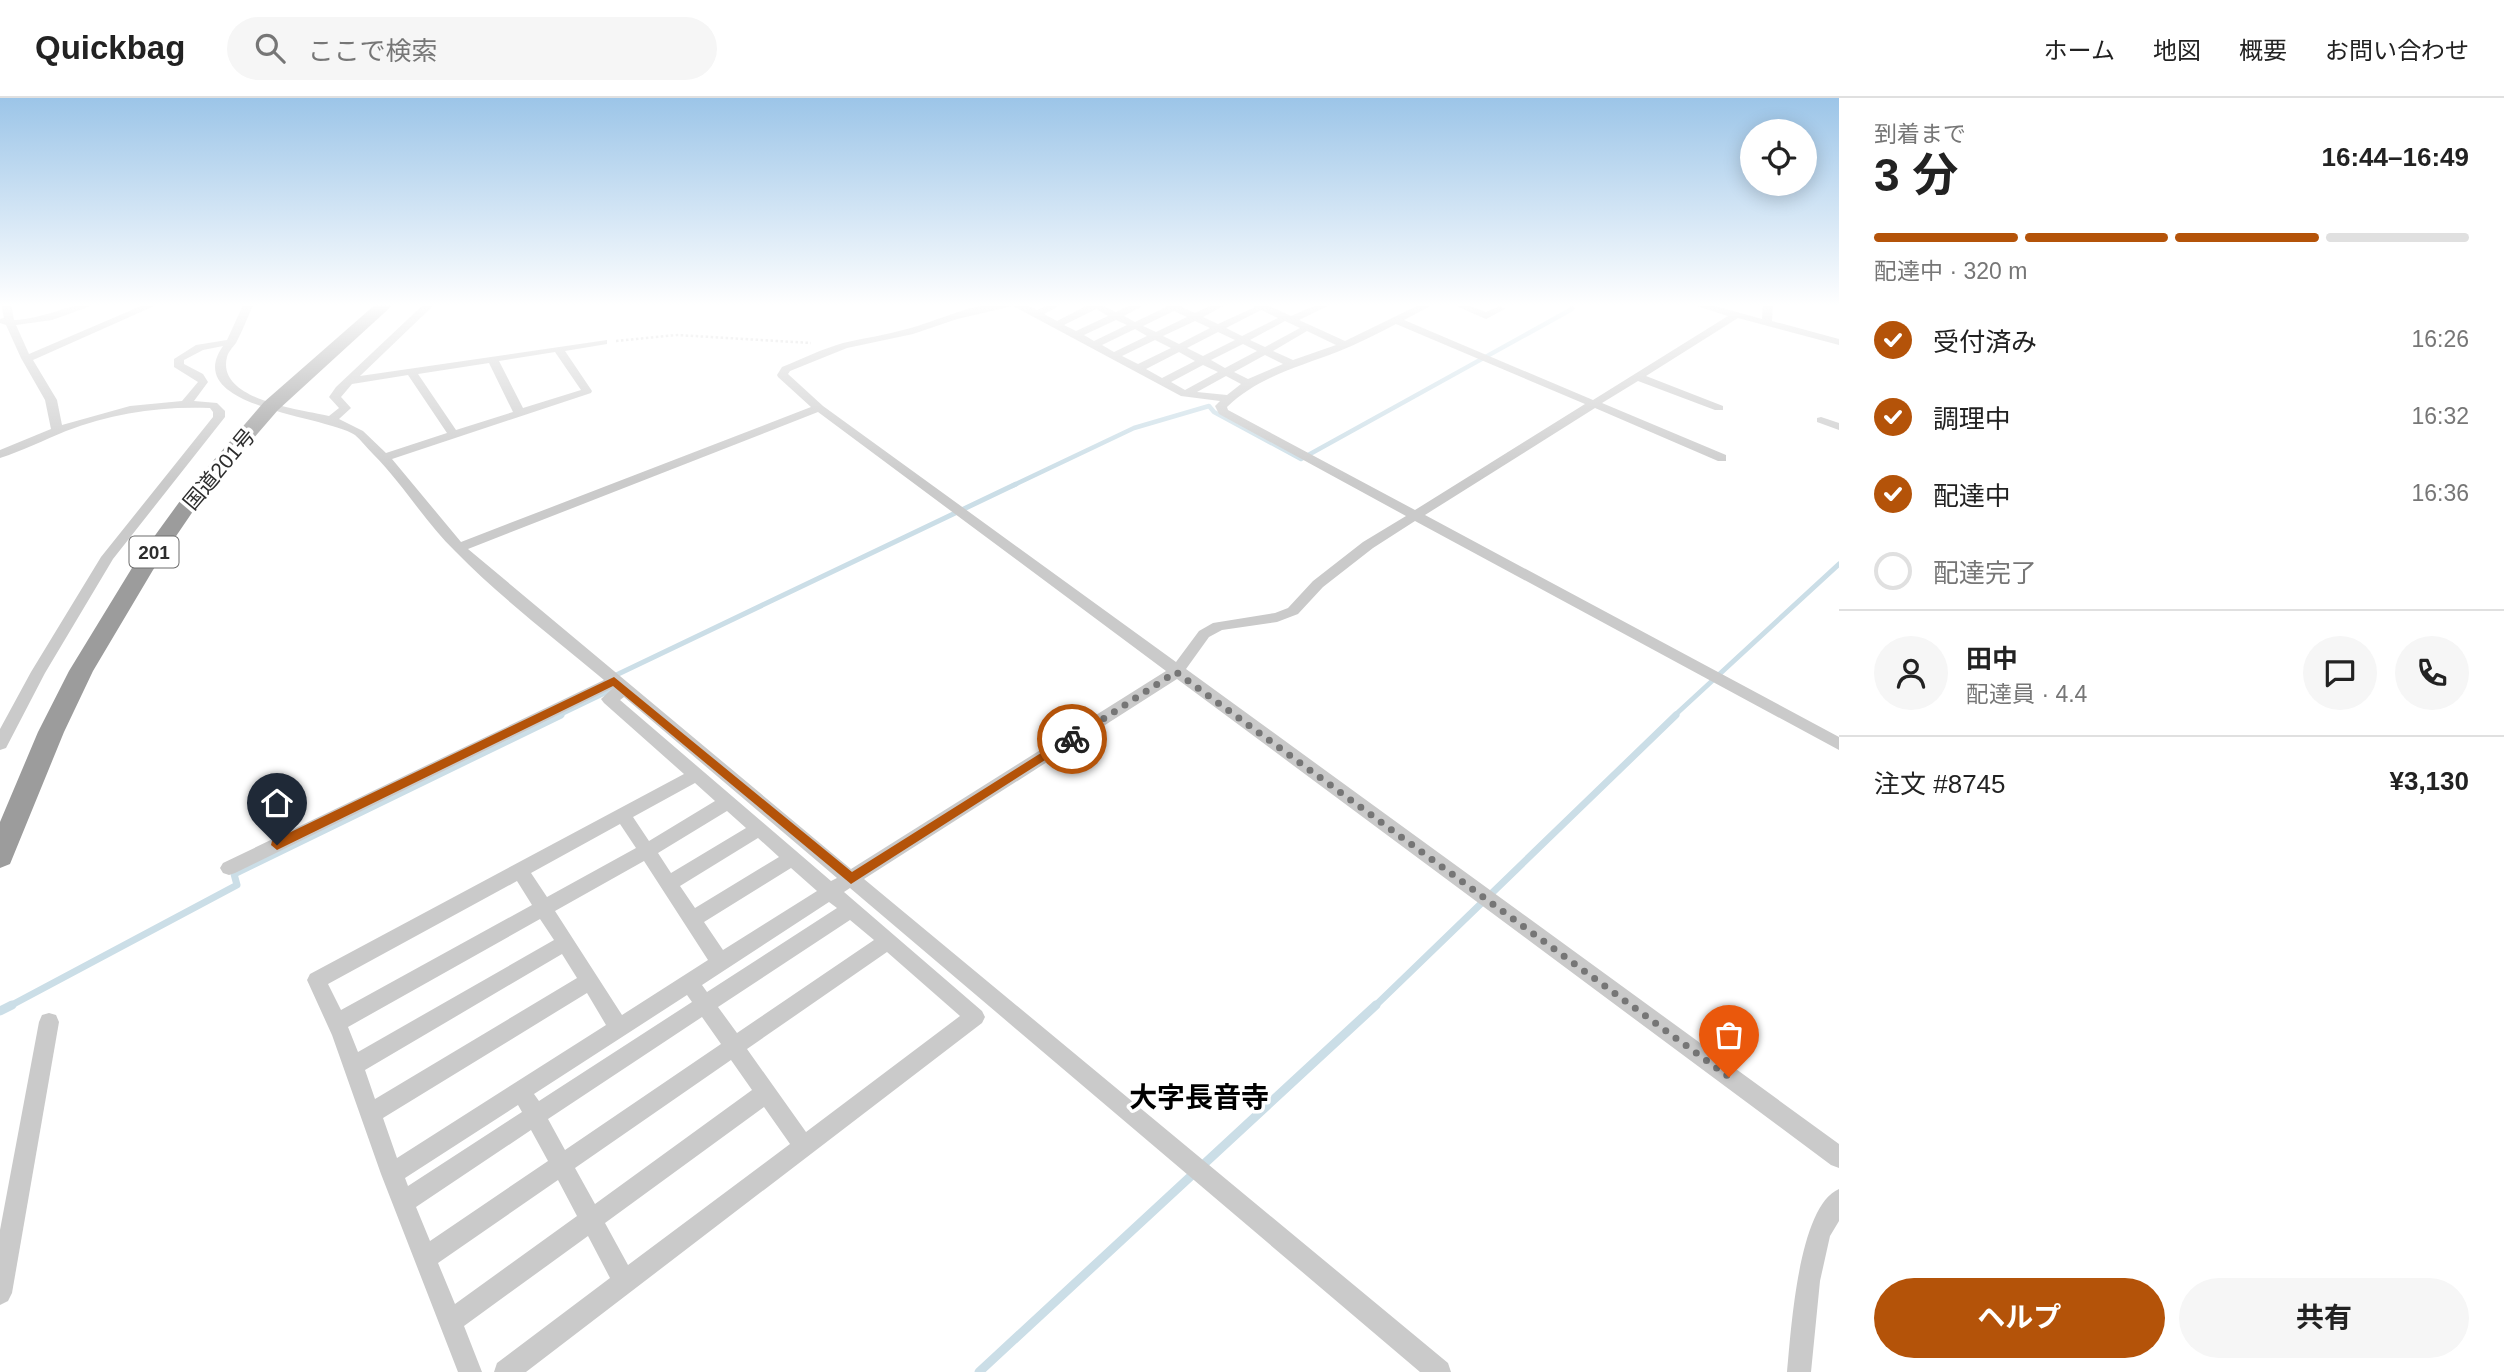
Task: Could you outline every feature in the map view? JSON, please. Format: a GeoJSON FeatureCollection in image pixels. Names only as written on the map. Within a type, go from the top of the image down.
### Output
{"type":"FeatureCollection","features":[{"type":"Feature","properties":{"kind":"highway","name":"国道201号"},"geometry":{"type":"LineString","coordinates":[[0,856],[51,732],[81,671],[136,579],[195,494],[271,406],[318,362]]}},
{"type":"Feature","properties":{"kind":"street"},"geometry":{"type":"LineString","coordinates":[[29,362],[51,400],[57,431]]}},
{"type":"Feature","properties":{"kind":"street"},"geometry":{"type":"LineString","coordinates":[[178,362],[178,365],[199,376],[203,382],[186,404]]}},
{"type":"Feature","properties":{"kind":"street"},"geometry":{"type":"LineString","coordinates":[[222,362],[225,383],[245,397],[331,420],[359,433],[384,458],[460,548],[619,685],[1439,1372]]}},
{"type":"Feature","properties":{"kind":"street"},"geometry":{"type":"LineString","coordinates":[[331,420],[345,408],[335,397],[368,362]]}},
{"type":"Feature","properties":{"kind":"street"},"geometry":{"type":"LineString","coordinates":[[348,381],[473,362]]}},
{"type":"Feature","properties":{"kind":"street"},"geometry":{"type":"LineString","coordinates":[[494,362],[519,412]]}},
{"type":"Feature","properties":{"kind":"street"},"geometry":{"type":"LineString","coordinates":[[384,458],[587,391],[568,362]]}},
{"type":"Feature","properties":{"kind":"street"},"geometry":{"type":"LineString","coordinates":[[803,362],[786,369],[782,375],[819,408],[1839,1157]]}},
{"type":"Feature","properties":{"kind":"street"},"geometry":{"type":"LineString","coordinates":[[1125,362],[1185,394],[1227,398]]}},
{"type":"Feature","properties":{"kind":"street"},"geometry":{"type":"LineString","coordinates":[[1137,369],[1149,362]]}},
{"type":"Feature","properties":{"kind":"street"},"geometry":{"type":"LineString","coordinates":[[1162,382],[1197,362]]}},
{"type":"Feature","properties":{"kind":"street"},"geometry":{"type":"LineString","coordinates":[[1206,362],[1249,384]]}},
{"type":"Feature","properties":{"kind":"street"},"geometry":{"type":"LineString","coordinates":[[1185,394],[1239,362]]}},
{"type":"Feature","properties":{"kind":"street"},"geometry":{"type":"LineString","coordinates":[[1495,362],[1674,443],[1721,458]]}},
{"type":"Feature","properties":{"kind":"street"},"geometry":{"type":"LineString","coordinates":[[392,1174],[1176,672],[1205,634],[1218,626],[1277,617],[1293,611],[1338,568],[1368,545],[1661,362]]}},
{"type":"Feature","properties":{"kind":"street"},"geometry":{"type":"LineString","coordinates":[[1290,363],[1227,398],[1221,406],[1223,412],[1839,744]]}},
{"type":"Feature","properties":{"kind":"street"},"geometry":{"type":"LineString","coordinates":[[410,370],[453,434]]}},
{"type":"Feature","properties":{"kind":"street"},"geometry":{"type":"LineString","coordinates":[[1638,377],[1719,408]]}},
{"type":"Feature","properties":{"kind":"street"},"geometry":{"type":"LineString","coordinates":[[0,454],[57,431],[130,409],[186,404],[214,405],[219,411],[219,417],[108,557],[38,672],[0,744]]}},
{"type":"Feature","properties":{"kind":"street"},"geometry":{"type":"LineString","coordinates":[[460,548],[819,408]]}},
{"type":"Feature","properties":{"kind":"street"},"geometry":{"type":"LineString","coordinates":[[1821,420],[1839,426]]}},
{"type":"Feature","properties":{"kind":"street"},"geometry":{"type":"LineString","coordinates":[[506,1372],[975,1017],[609,699],[619,685]]}},
{"type":"Feature","properties":{"kind":"street"},"geometry":{"type":"LineString","coordinates":[[229,868],[619,685]]}},
{"type":"Feature","properties":{"kind":"street"},"geometry":{"type":"LineString","coordinates":[[470,1372],[392,1174],[337,1023],[317,981],[696,775]]}},
{"type":"Feature","properties":{"kind":"street"},"geometry":{"type":"LineString","coordinates":[[337,1023],[648,850],[728,802]]}},
{"type":"Feature","properties":{"kind":"street"},"geometry":{"type":"LineString","coordinates":[[624,815],[720,962]]}},
{"type":"Feature","properties":{"kind":"street"},"geometry":{"type":"LineString","coordinates":[[669,883],[759,829]]}},
{"type":"Feature","properties":{"kind":"street"},"geometry":{"type":"LineString","coordinates":[[693,919],[793,858]]}},
{"type":"Feature","properties":{"kind":"street"},"geometry":{"type":"LineString","coordinates":[[520,871],[619,1027]]}},
{"type":"Feature","properties":{"kind":"street"},"geometry":{"type":"LineString","coordinates":[[403,1202],[851,909]]}},
{"type":"Feature","properties":{"kind":"street"},"geometry":{"type":"LineString","coordinates":[[425,1258],[888,941]]}},
{"type":"Feature","properties":{"kind":"street"},"geometry":{"type":"LineString","coordinates":[[353,1066],[565,943]]}},
{"type":"Feature","properties":{"kind":"street"},"geometry":{"type":"LineString","coordinates":[[370,1114],[590,981]]}},
{"type":"Feature","properties":{"kind":"street"},"geometry":{"type":"LineString","coordinates":[[689,982],[803,1145]]}},
{"type":"Feature","properties":{"kind":"street"},"geometry":{"type":"LineString","coordinates":[[0,1293],[49,1022]]}},
{"type":"Feature","properties":{"kind":"street"},"geometry":{"type":"LineString","coordinates":[[521,1090],[625,1282]]}},
{"type":"Feature","properties":{"kind":"street"},"geometry":{"type":"LineString","coordinates":[[450,1322],[766,1093]]}},
{"type":"Feature","properties":{"kind":"street"},"geometry":{"type":"LineString","coordinates":[[1799,1372],[1808,1281],[1820,1232],[1839,1200]]}},
{"type":"Feature","properties":{"kind":"waterway"},"geometry":{"type":"LineString","coordinates":[[1012,486],[1134,428],[1209,406],[1214,412],[1301,459],[1475,362]]}},
{"type":"Feature","properties":{"kind":"waterway"},"geometry":{"type":"LineString","coordinates":[[612,677],[1016,484]]}},
{"type":"Feature","properties":{"kind":"waterway"},"geometry":{"type":"LineString","coordinates":[[1674,716],[1839,564]]}},
{"type":"Feature","properties":{"kind":"waterway"},"geometry":{"type":"LineString","coordinates":[[557,716],[611,690],[603,685]]}},
{"type":"Feature","properties":{"kind":"waterway"},"geometry":{"type":"LineString","coordinates":[[8,1007],[237,885],[234,874],[561,715]]}},
{"type":"Feature","properties":{"kind":"waterway"},"geometry":{"type":"LineString","coordinates":[[1374,1007],[1676,715]]}},
{"type":"Feature","properties":{"kind":"waterway"},"geometry":{"type":"LineString","coordinates":[[8,1007],[12,1005]]}},
{"type":"Feature","properties":{"kind":"waterway"},"geometry":{"type":"LineString","coordinates":[[979,1372],[1376,1005]]}},
{"type":"Feature","properties":{"kind":"waterway"},"geometry":{"type":"LineString","coordinates":[[0,1011],[8,1007]]}},
{"type":"Feature","properties":{"kind":"way so far"},"geometry":{"type":"LineString","coordinates":[[1072,739],[1176,672],[1729,1077]]}},
{"type":"Feature","properties":{"kind":"district","name":"大字長音寺"},"geometry":{"type":"Point","coordinates":[1199,1097]}},
{"type":"Feature","properties":{"kind":"route"},"geometry":{"type":"LineString","coordinates":[[277,845],[614,681],[851,879],[1072,739]]}}]}
